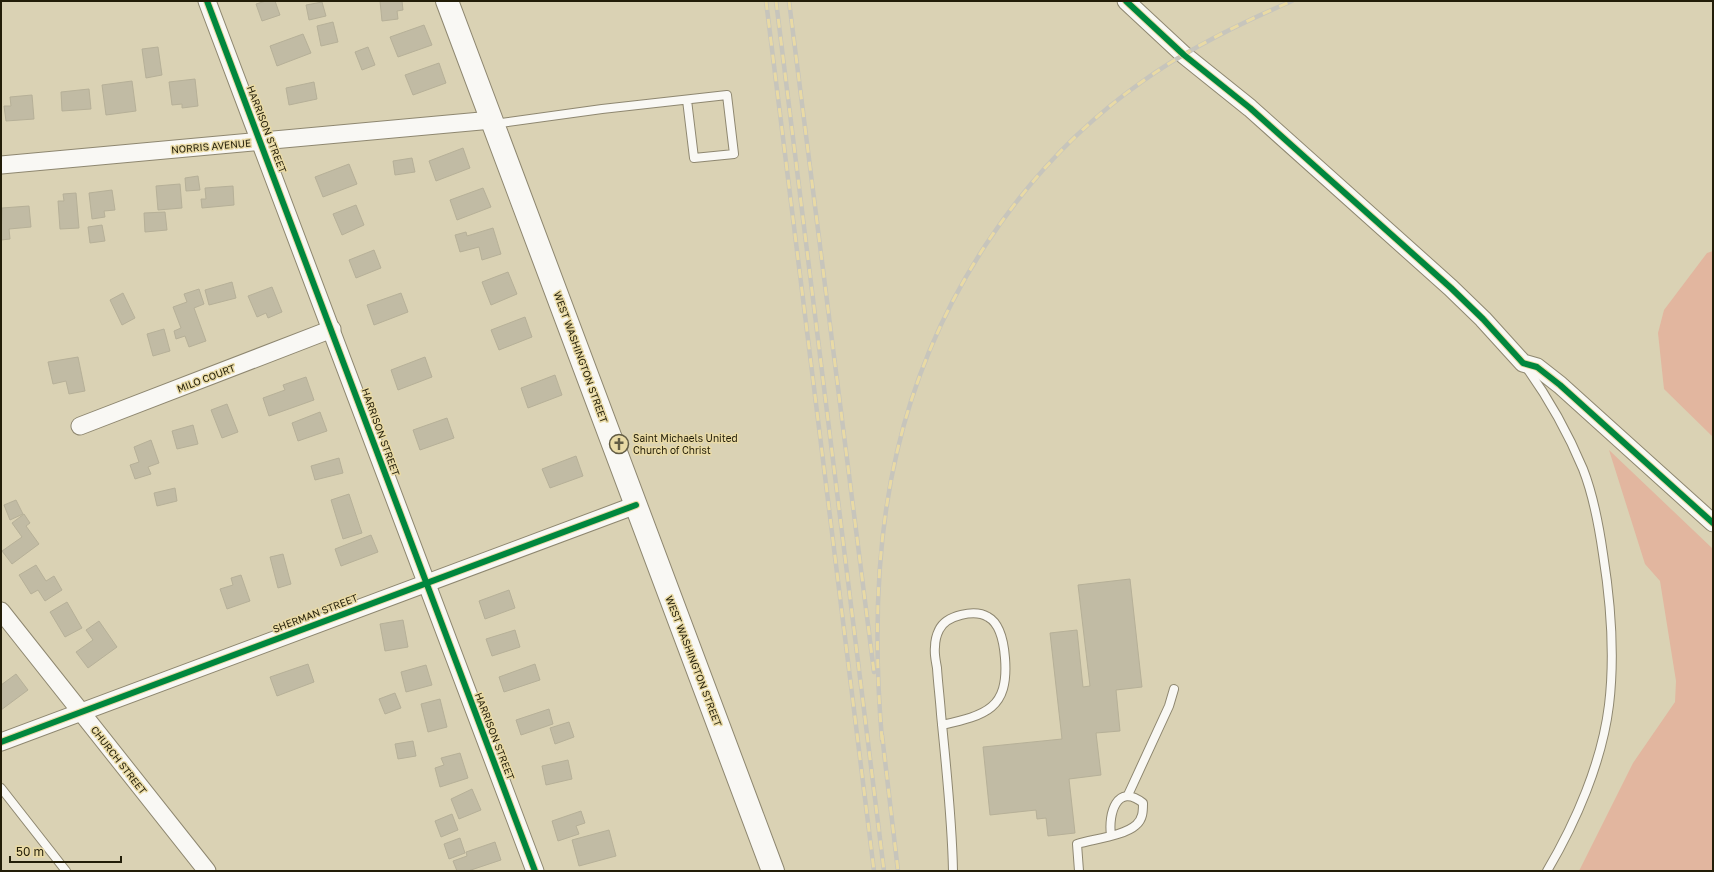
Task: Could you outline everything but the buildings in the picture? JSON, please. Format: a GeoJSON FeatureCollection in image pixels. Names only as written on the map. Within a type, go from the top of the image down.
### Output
{"type":"FeatureCollection","features":[{"type":"Feature","properties":{"kind":"main road","name":"WEST WASHINGTON STREET"},"geometry":{"type":"LineString","coordinates":[[447,1],[773,871]]}},
{"type":"Feature","properties":{"kind":"street","name":"HARRISON STREET"},"geometry":{"type":"LineString","coordinates":[[208,1],[535,871]]}},
{"type":"Feature","properties":{"kind":"street"},"geometry":{"type":"LineString","coordinates":[[1126,1],[1184,55],[1250,108],[1451,288],[1483,319],[1523,363],[1536,367],[1560,385],[1713,523]]}},
{"type":"Feature","properties":{"kind":"street","name":"NORRIS AVENUE"},"geometry":{"type":"LineString","coordinates":[[1,165],[260,141],[493,122]]}},
{"type":"Feature","properties":{"kind":"street","name":"MILO COURT"},"geometry":{"type":"LineString","coordinates":[[80,426],[332,329]]}},
{"type":"Feature","properties":{"kind":"street","name":"SHERMAN STREET"},"geometry":{"type":"LineString","coordinates":[[1,742],[426,582],[636,505]]}},
{"type":"Feature","properties":{"kind":"street","name":"CHURCH STREET"},"geometry":{"type":"LineString","coordinates":[[1,611],[207,871]]}},
{"type":"Feature","properties":{"kind":"lane"},"geometry":{"type":"LineString","coordinates":[[493,122],[727,95],[734,154],[694,158],[687,100]]}},
{"type":"Feature","properties":{"kind":"lane"},"geometry":{"type":"LineString","coordinates":[[1523,363],[1544,391],[1564,428],[1584,471],[1598,516],[1612,626],[1609,706],[1602,742],[1574,823],[1547,871]]}},
{"type":"Feature","properties":{"kind":"lane"},"geometry":{"type":"LineString","coordinates":[[942,725],[976,716],[987,711],[1000,699],[1005,677],[1003,640],[998,628],[989,617],[975,614],[961,615],[949,620],[939,628],[935,648],[942,725],[951,813],[953,871]]}},
{"type":"Feature","properties":{"kind":"lane"},"geometry":{"type":"LineString","coordinates":[[1128,795],[1169,706],[1174,689]]}},
{"type":"Feature","properties":{"kind":"lane"},"geometry":{"type":"LineString","coordinates":[[1,788],[66,871]]}},
{"type":"Feature","properties":{"kind":"lane"},"geometry":{"type":"LineString","coordinates":[[1079,871],[1077,844],[1122,833],[1136,825],[1144,814],[1143,803],[1135,796],[1128,795],[1122,798],[1111,813],[1109,823],[1111,835]]}},
{"type":"Feature","properties":{"kind":"shaded area"},"geometry":{"type":"Polygon","coordinates":[[[1713,251],[1713,437],[1664,389],[1658,333],[1664,310],[1707,253],[1713,251]]]}},
{"type":"Feature","properties":{"kind":"shaded area"},"geometry":{"type":"Polygon","coordinates":[[[1609,450],[1713,549],[1713,871],[1579,871],[1633,763],[1675,702],[1676,681],[1660,581],[1645,564],[1609,450]]]}},
{"type":"Feature","properties":{"kind":"railway"},"geometry":{"type":"LineString","coordinates":[[766,1],[874,871]]}},
{"type":"Feature","properties":{"kind":"railway"},"geometry":{"type":"LineString","coordinates":[[776,1],[884,871]]}},
{"type":"Feature","properties":{"kind":"railway"},"geometry":{"type":"LineString","coordinates":[[789,1],[874,672]]}},
{"type":"Feature","properties":{"kind":"railway"},"geometry":{"type":"LineString","coordinates":[[882,740],[879,704],[877,632],[878,595],[880,559],[890,487],[897,452],[912,397],[932,344],[957,293],[986,244],[1020,198],[1057,155],[1098,116],[1143,81],[1197,47],[1235,27],[1292,1]]}},
{"type":"Feature","properties":{"kind":"railway"},"geometry":{"type":"LineString","coordinates":[[882,735],[898,871]]}},
{"type":"Feature","properties":{"kind":"cycle path"},"geometry":{"type":"LineString","coordinates":[[207,1],[535,871]]}},
{"type":"Feature","properties":{"kind":"cycle path"},"geometry":{"type":"LineString","coordinates":[[1126,1],[1184,55],[1250,108],[1451,288],[1483,319],[1523,363],[1537,367],[1560,385],[1713,523]]}},
{"type":"Feature","properties":{"kind":"cycle path"},"geometry":{"type":"LineString","coordinates":[[1,742],[636,505]]}},
{"type":"Feature","properties":{"kind":"place","name":"Saint Michaels United Church of Christ"},"geometry":{"type":"Point","coordinates":[619,444]}}]}
